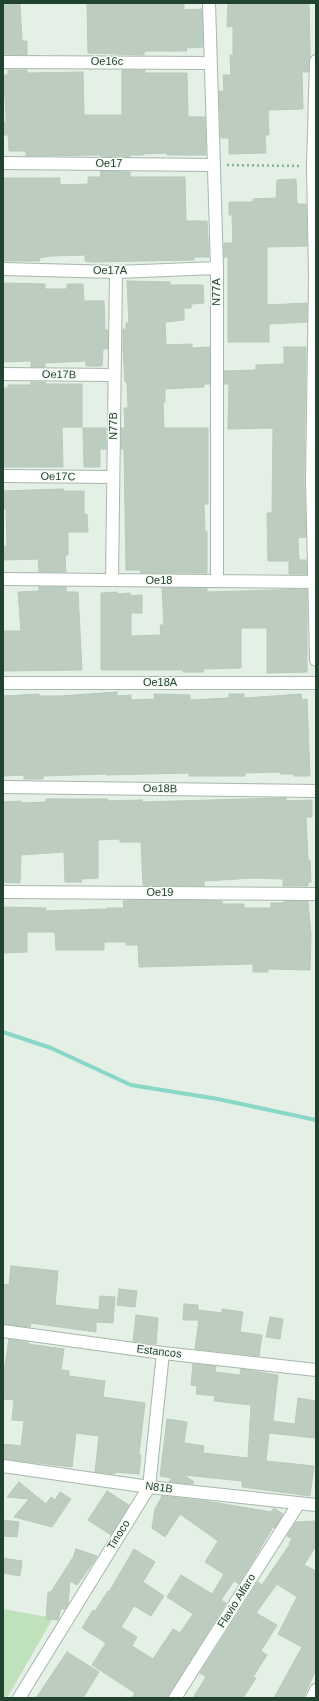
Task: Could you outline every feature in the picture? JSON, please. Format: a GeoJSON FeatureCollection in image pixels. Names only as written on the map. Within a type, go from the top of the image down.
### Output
{"type":"FeatureCollection","features":[{"type":"Feature","properties":{"kind":"street","name":"N77A"},"geometry":{"type":"LineString","coordinates":[[209,3],[217,268],[217,581]]}},
{"type":"Feature","properties":{"kind":"street"},"geometry":{"type":"LineString","coordinates":[[316,60],[314,480],[316,660]]}},
{"type":"Feature","properties":{"kind":"street","name":"Oe16c"},"geometry":{"type":"LineString","coordinates":[[3,62],[210,63]]}},
{"type":"Feature","properties":{"kind":"street","name":"Oe17"},"geometry":{"type":"LineString","coordinates":[[3,163],[214,165]]}},
{"type":"Feature","properties":{"kind":"street","name":"Oe17A"},"geometry":{"type":"LineString","coordinates":[[3,269],[116,272],[217,268]]}},
{"type":"Feature","properties":{"kind":"street","name":"N77B"},"geometry":{"type":"LineString","coordinates":[[112,580],[116,272]]}},
{"type":"Feature","properties":{"kind":"street","name":"Oe17B"},"geometry":{"type":"LineString","coordinates":[[3,374],[114,375]]}},
{"type":"Feature","properties":{"kind":"street","name":"Oe17C"},"geometry":{"type":"LineString","coordinates":[[3,476],[113,477]]}},
{"type":"Feature","properties":{"kind":"street","name":"Oe18"},"geometry":{"type":"LineString","coordinates":[[3,579],[315,582]]}},
{"type":"Feature","properties":{"kind":"street","name":"Oe18A"},"geometry":{"type":"LineString","coordinates":[[3,683],[316,683]]}},
{"type":"Feature","properties":{"kind":"street","name":"Oe18B"},"geometry":{"type":"LineString","coordinates":[[3,787],[316,791]]}},
{"type":"Feature","properties":{"kind":"street","name":"Oe19"},"geometry":{"type":"LineString","coordinates":[[3,892],[316,894]]}},
{"type":"Feature","properties":{"kind":"street","name":"Estancos"},"geometry":{"type":"LineString","coordinates":[[3,1331],[163,1353],[316,1370]]}},
{"type":"Feature","properties":{"kind":"street","name":"Tinoco"},"geometry":{"type":"LineString","coordinates":[[19,1698],[149,1487],[163,1353]]}},
{"type":"Feature","properties":{"kind":"street","name":"N81B"},"geometry":{"type":"LineString","coordinates":[[3,1466],[149,1487],[316,1505]]}},
{"type":"Feature","properties":{"kind":"street","name":"Flavio Alfaro"},"geometry":{"type":"LineString","coordinates":[[176,1698],[299,1503]]}},
{"type":"Feature","properties":{"kind":"street"},"geometry":{"type":"LineString","coordinates":[[312,1698],[316,1690]]}},
{"type":"Feature","properties":{"kind":"path"},"geometry":{"type":"LineString","coordinates":[[214,165],[315,166]]}},
{"type":"Feature","properties":{"kind":"green space"},"geometry":{"type":"Polygon","coordinates":[[[3,1609],[53,1618],[7,1698],[3,1698],[3,1609]]]}},
{"type":"Feature","properties":{"kind":"building"},"geometry":{"type":"Polygon","coordinates":[[[3,3],[20,3],[22,41],[27,41],[27,55],[3,54],[3,3]]]}},
{"type":"Feature","properties":{"kind":"building"},"geometry":{"type":"Polygon","coordinates":[[[87,3],[184,3],[184,10],[202,9],[203,47],[186,48],[187,51],[147,51],[144,52],[144,55],[88,53],[87,3]]]}},
{"type":"Feature","properties":{"kind":"building"},"geometry":{"type":"Polygon","coordinates":[[[228,3],[309,3],[310,56],[308,72],[302,72],[303,109],[268,110],[269,135],[265,135],[266,153],[229,154],[229,138],[221,138],[219,91],[224,91],[223,75],[231,75],[230,55],[233,55],[233,26],[227,27],[228,3]]]}},
{"type":"Feature","properties":{"kind":"building"},"geometry":{"type":"Polygon","coordinates":[[[8,70],[27,70],[27,73],[83,72],[84,115],[122,115],[122,70],[145,70],[145,73],[187,73],[188,117],[205,117],[206,155],[167,155],[167,153],[130,155],[130,157],[100,155],[26,156],[26,151],[9,151],[8,135],[3,135],[3,123],[6,122],[5,96],[3,96],[3,75],[8,75],[8,70]]]}},
{"type":"Feature","properties":{"kind":"building"},"geometry":{"type":"Polygon","coordinates":[[[101,171],[130,172],[130,177],[185,177],[186,221],[207,221],[209,257],[194,257],[194,260],[92,262],[85,261],[85,255],[51,256],[39,258],[40,261],[3,261],[4,178],[60,178],[60,185],[88,184],[88,177],[100,177],[101,171]]]}},
{"type":"Feature","properties":{"kind":"building"},"geometry":{"type":"Polygon","coordinates":[[[296,179],[297,204],[306,204],[307,246],[267,247],[267,305],[307,303],[307,322],[269,324],[269,342],[228,342],[228,257],[224,257],[224,243],[233,243],[232,215],[229,215],[229,202],[253,202],[253,199],[276,198],[277,180],[296,179]]]}},
{"type":"Feature","properties":{"kind":"building"},"geometry":{"type":"Polygon","coordinates":[[[127,281],[170,282],[170,285],[203,285],[204,303],[191,304],[191,308],[184,308],[184,320],[165,322],[166,345],[192,344],[192,348],[210,347],[210,384],[204,384],[204,387],[165,389],[165,402],[163,402],[164,428],[208,428],[208,504],[204,504],[205,532],[207,531],[207,573],[141,573],[140,570],[126,570],[124,449],[121,449],[121,428],[125,428],[124,408],[128,408],[123,348],[123,329],[126,329],[126,323],[129,323],[127,281]]]}},
{"type":"Feature","properties":{"kind":"building"},"geometry":{"type":"Polygon","coordinates":[[[3,283],[45,284],[45,289],[67,289],[67,284],[83,284],[84,301],[104,301],[105,330],[108,330],[108,349],[103,349],[102,366],[86,366],[86,361],[45,363],[45,367],[31,367],[31,361],[3,362],[3,283]]]}},
{"type":"Feature","properties":{"kind":"building"},"geometry":{"type":"Polygon","coordinates":[[[284,347],[306,347],[304,480],[306,537],[298,538],[299,560],[306,560],[307,574],[289,574],[289,561],[268,561],[267,513],[272,513],[273,428],[228,429],[229,384],[224,384],[224,371],[256,370],[256,365],[284,364],[284,347]]]}},
{"type":"Feature","properties":{"kind":"building"},"geometry":{"type":"Polygon","coordinates":[[[31,382],[45,382],[46,384],[82,384],[82,427],[62,427],[63,467],[3,467],[3,388],[8,388],[8,385],[31,385],[31,382]]]}},
{"type":"Feature","properties":{"kind":"building"},"geometry":{"type":"Polygon","coordinates":[[[83,428],[106,428],[106,449],[100,449],[100,467],[84,467],[83,428]]]}},
{"type":"Feature","properties":{"kind":"building"},"geometry":{"type":"Polygon","coordinates":[[[63,489],[63,491],[84,491],[84,514],[87,514],[88,532],[68,532],[68,555],[65,555],[66,572],[39,572],[38,559],[3,560],[3,547],[7,546],[6,509],[3,509],[3,491],[63,489]]]}},
{"type":"Feature","properties":{"kind":"building"},"geometry":{"type":"Polygon","coordinates":[[[39,587],[66,587],[66,592],[78,592],[82,670],[3,671],[3,631],[21,631],[18,592],[39,591],[39,587]]]}},
{"type":"Feature","properties":{"kind":"building"},"geometry":{"type":"Polygon","coordinates":[[[162,588],[207,588],[207,592],[307,589],[307,672],[267,673],[267,628],[241,628],[241,668],[203,669],[204,672],[183,672],[183,670],[101,670],[101,593],[117,592],[117,594],[130,593],[130,596],[142,595],[142,613],[131,613],[131,636],[161,635],[160,625],[164,625],[162,588]]]}},
{"type":"Feature","properties":{"kind":"building"},"geometry":{"type":"Polygon","coordinates":[[[117,692],[117,696],[131,695],[131,700],[155,699],[154,694],[190,695],[190,700],[229,698],[229,694],[244,694],[244,698],[301,694],[302,700],[307,699],[310,776],[294,776],[293,774],[280,774],[280,772],[245,773],[245,776],[189,776],[189,773],[106,774],[43,776],[43,779],[24,779],[24,775],[3,776],[3,696],[39,694],[39,696],[60,696],[117,692]]]}},
{"type":"Feature","properties":{"kind":"building"},"geometry":{"type":"Polygon","coordinates":[[[286,798],[286,801],[312,800],[312,817],[306,817],[308,860],[310,860],[311,882],[308,882],[308,886],[283,886],[283,879],[254,878],[204,881],[204,886],[143,885],[141,842],[120,842],[120,839],[98,840],[98,878],[81,879],[82,882],[65,882],[64,852],[21,855],[20,883],[3,882],[3,802],[46,802],[46,799],[108,799],[108,801],[142,800],[142,802],[286,798]]]}},
{"type":"Feature","properties":{"kind":"building"},"geometry":{"type":"Polygon","coordinates":[[[123,901],[222,901],[222,904],[244,904],[244,908],[271,908],[271,903],[284,903],[284,901],[308,901],[311,935],[310,970],[268,969],[268,972],[253,972],[253,964],[139,967],[138,945],[126,945],[126,942],[104,942],[104,950],[56,950],[55,932],[27,932],[27,952],[3,953],[3,907],[46,908],[46,911],[107,909],[124,908],[123,901]]]}},
{"type":"Feature","properties":{"kind":"building"},"geometry":{"type":"Polygon","coordinates":[[[11,1266],[58,1271],[55,1305],[99,1310],[100,1296],[115,1297],[113,1323],[96,1322],[96,1332],[31,1323],[30,1327],[3,1324],[3,1284],[9,1285],[11,1266]]]}},
{"type":"Feature","properties":{"kind":"building"},"geometry":{"type":"Polygon","coordinates":[[[119,1289],[137,1291],[135,1307],[117,1305],[119,1289]]]}},
{"type":"Feature","properties":{"kind":"building"},"geometry":{"type":"Polygon","coordinates":[[[184,1304],[198,1305],[198,1310],[222,1313],[222,1309],[243,1312],[240,1332],[262,1335],[259,1356],[195,1349],[199,1320],[183,1320],[184,1304]]]}},
{"type":"Feature","properties":{"kind":"building"},"geometry":{"type":"Polygon","coordinates":[[[136,1315],[158,1318],[156,1344],[133,1341],[136,1315]]]}},
{"type":"Feature","properties":{"kind":"building"},"geometry":{"type":"Polygon","coordinates":[[[270,1317],[283,1319],[280,1339],[266,1337],[270,1317]]]}},
{"type":"Feature","properties":{"kind":"building"},"geometry":{"type":"Polygon","coordinates":[[[9,1339],[28,1342],[28,1344],[64,1349],[61,1370],[69,1371],[69,1376],[105,1381],[103,1397],[145,1403],[139,1454],[141,1455],[139,1474],[95,1472],[99,1436],[76,1433],[72,1467],[3,1459],[3,1444],[21,1446],[24,1421],[12,1420],[14,1400],[3,1399],[3,1378],[9,1339]]]}},
{"type":"Feature","properties":{"kind":"building"},"geometry":{"type":"Polygon","coordinates":[[[193,1364],[216,1366],[215,1372],[240,1375],[241,1369],[278,1375],[273,1421],[295,1424],[298,1398],[316,1401],[316,1438],[269,1433],[266,1461],[314,1466],[310,1496],[242,1487],[242,1481],[184,1475],[194,1482],[193,1484],[169,1482],[172,1478],[160,1476],[167,1419],[187,1422],[184,1443],[204,1446],[203,1453],[248,1458],[251,1405],[214,1401],[215,1396],[196,1394],[197,1386],[191,1385],[193,1364]]]}},
{"type":"Feature","properties":{"kind":"building"},"geometry":{"type":"Polygon","coordinates":[[[19,1482],[46,1504],[51,1497],[55,1500],[60,1492],[71,1499],[52,1527],[14,1517],[29,1499],[7,1497],[19,1482]]]}},
{"type":"Feature","properties":{"kind":"building"},"geometry":{"type":"Polygon","coordinates":[[[107,1491],[129,1505],[111,1535],[88,1520],[107,1491]]]}},
{"type":"Feature","properties":{"kind":"building"},"geometry":{"type":"Polygon","coordinates":[[[162,1496],[206,1501],[271,1512],[274,1508],[283,1514],[275,1528],[273,1527],[239,1584],[234,1581],[221,1600],[226,1603],[167,1698],[132,1698],[135,1693],[92,1665],[106,1643],[82,1628],[93,1610],[95,1611],[108,1591],[109,1592],[134,1549],[155,1562],[143,1582],[164,1596],[151,1616],[134,1606],[121,1627],[137,1637],[132,1646],[153,1659],[173,1629],[180,1633],[193,1614],[167,1597],[181,1575],[212,1594],[224,1574],[205,1562],[218,1541],[180,1514],[165,1537],[152,1528],[155,1509],[162,1496]]]}},
{"type":"Feature","properties":{"kind":"building"},"geometry":{"type":"Polygon","coordinates":[[[3,1520],[19,1522],[17,1537],[3,1536],[3,1520]]]}},
{"type":"Feature","properties":{"kind":"building"},"geometry":{"type":"Polygon","coordinates":[[[316,1521],[316,1546],[304,1565],[316,1571],[316,1670],[303,1698],[274,1698],[302,1647],[278,1634],[297,1597],[277,1584],[256,1613],[277,1625],[261,1651],[267,1655],[253,1677],[256,1678],[243,1698],[193,1698],[206,1677],[200,1673],[258,1582],[262,1585],[290,1544],[289,1543],[292,1539],[287,1536],[296,1522],[316,1521]]]}},
{"type":"Feature","properties":{"kind":"building"},"geometry":{"type":"Polygon","coordinates":[[[76,1549],[97,1556],[77,1585],[70,1581],[68,1604],[65,1609],[61,1609],[58,1620],[46,1619],[48,1592],[51,1592],[72,1559],[72,1561],[76,1549]]]}},
{"type":"Feature","properties":{"kind":"building"},"geometry":{"type":"Polygon","coordinates":[[[3,1558],[22,1561],[20,1576],[3,1573],[3,1558]]]}},
{"type":"Feature","properties":{"kind":"building"},"geometry":{"type":"Polygon","coordinates":[[[67,1652],[99,1672],[83,1698],[36,1698],[67,1652]]]}},
{"type":"Feature","properties":{"kind":"waterway"},"geometry":{"type":"LineString","coordinates":[[3,1032],[51,1048],[131,1085],[218,1099],[316,1120]]}}]}
